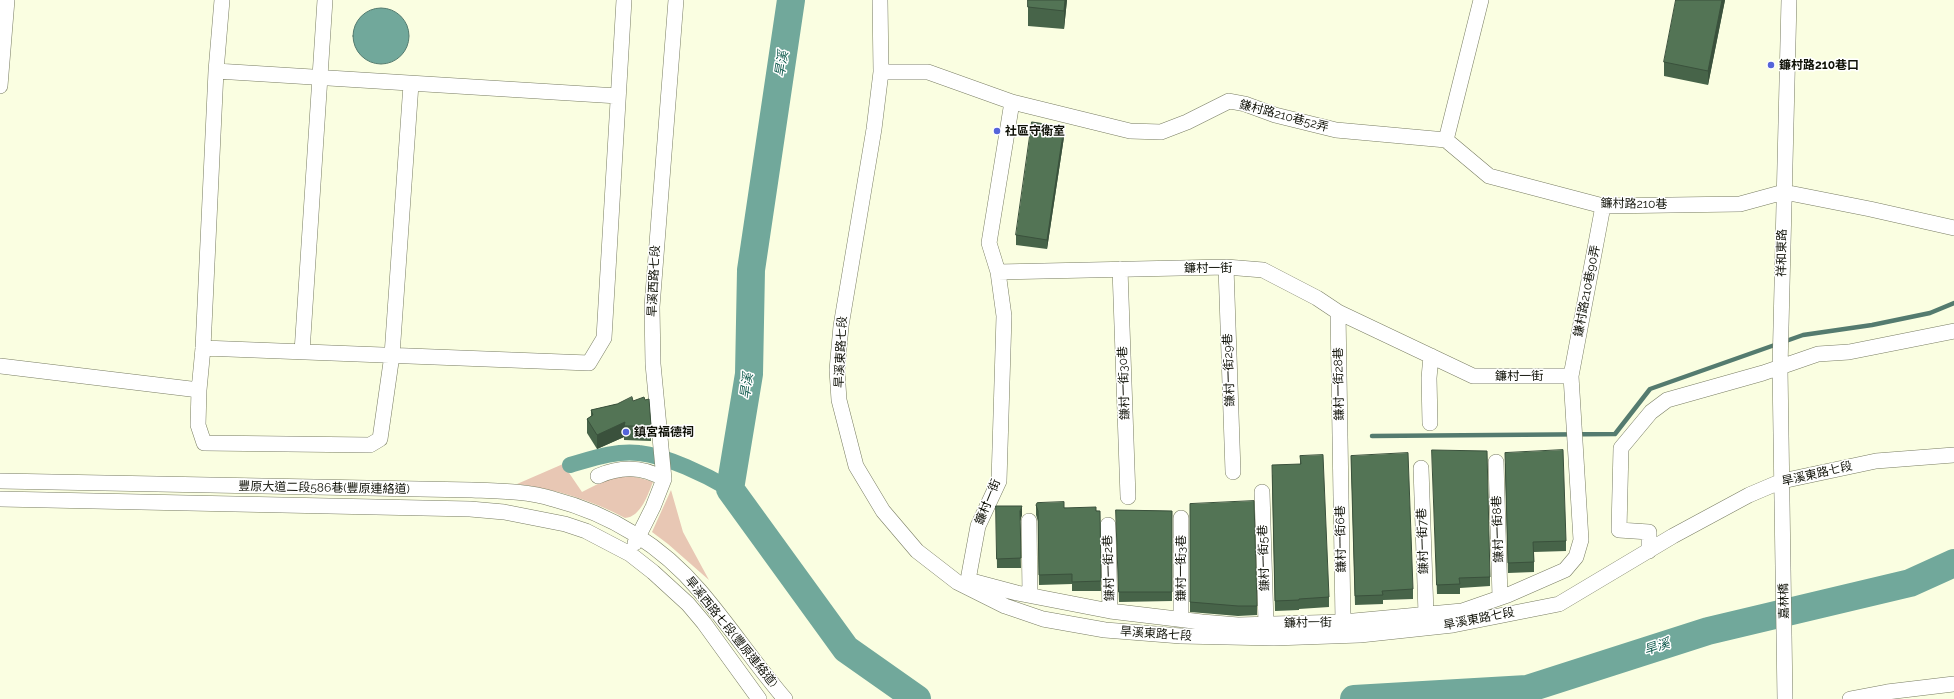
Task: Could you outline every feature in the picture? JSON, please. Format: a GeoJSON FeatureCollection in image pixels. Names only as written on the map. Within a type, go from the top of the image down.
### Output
{"type":"FeatureCollection","features":[{"type":"Feature","properties":{"kind":"street"},"geometry":{"type":"LineString","coordinates":[[0,86],[7,0]]}},
{"type":"Feature","properties":{"kind":"street"},"geometry":{"type":"LineString","coordinates":[[222,0],[216,71],[203,348],[198,390],[198,425],[204,443],[370,445],[380,439],[392,355],[411,84]]}},
{"type":"Feature","properties":{"kind":"street"},"geometry":{"type":"LineString","coordinates":[[302,352],[325,0]]}},
{"type":"Feature","properties":{"kind":"street"},"geometry":{"type":"LineString","coordinates":[[203,348],[589,363],[604,338],[624,0]]}},
{"type":"Feature","properties":{"kind":"street","name":"旱溪西路七段"},"geometry":{"type":"LineString","coordinates":[[630,554],[639,536],[664,474],[654,364],[652,307],[676,0]]}},
{"type":"Feature","properties":{"kind":"street","name":"旱溪東路七段"},"geometry":{"type":"LineString","coordinates":[[880,0],[881,72],[874,129],[841,326],[837,370],[839,400],[856,466],[883,511],[917,551],[957,582],[1005,606],[1043,619],[1105,630],[1181,636],[1274,638],[1360,635],[1453,625],[1559,604],[1748,495],[1782,481],[1876,461],[1954,455]]}},
{"type":"Feature","properties":{"kind":"street"},"geometry":{"type":"LineString","coordinates":[[1446,140],[1481,0]]}},
{"type":"Feature","properties":{"kind":"street","name":"祥和東路"},"geometry":{"type":"LineString","coordinates":[[1782,505],[1780,368],[1789,0]]}},
{"type":"Feature","properties":{"kind":"street"},"geometry":{"type":"LineString","coordinates":[[216,71],[618,96]]}},
{"type":"Feature","properties":{"kind":"street","name":"鎌村路210巷52弄"},"geometry":{"type":"LineString","coordinates":[[881,72],[928,72],[1012,102],[1130,131],[1161,132],[1187,122],[1228,101],[1245,104],[1275,115],[1336,130],[1446,140]]}},
{"type":"Feature","properties":{"kind":"street"},"geometry":{"type":"LineString","coordinates":[[998,272],[989,243],[1012,102]]}},
{"type":"Feature","properties":{"kind":"street","name":"鐮村路210巷"},"geometry":{"type":"LineString","coordinates":[[1446,140],[1489,176],[1603,206],[1740,204],[1784,192],[1870,208],[1954,228]]}},
{"type":"Feature","properties":{"kind":"street","name":"鎌村路210巷90弄"},"geometry":{"type":"LineString","coordinates":[[1570,376],[1603,206]]}},
{"type":"Feature","properties":{"kind":"street","name":"鐮村一街"},"geometry":{"type":"LineString","coordinates":[[1226,267],[1263,270],[1316,298],[1338,312],[1473,376],[1570,376],[1581,540],[1576,557],[1565,570],[1462,611],[1343,622],[1238,625],[1181,619],[1110,611],[1030,595],[968,580],[978,526],[999,481],[1004,316],[998,272],[1120,269],[1226,267]]}},
{"type":"Feature","properties":{"kind":"street","name":"鎌村一街29巷"},"geometry":{"type":"LineString","coordinates":[[1226,267],[1233,472]]}},
{"type":"Feature","properties":{"kind":"street","name":"鎌村一街30巷"},"geometry":{"type":"LineString","coordinates":[[1120,269],[1128,497]]}},
{"type":"Feature","properties":{"kind":"street","name":"鎌村一街28巷"},"geometry":{"type":"LineString","coordinates":[[1338,312],[1340,455]]}},
{"type":"Feature","properties":{"kind":"street"},"geometry":{"type":"LineString","coordinates":[[1649,551],[1649,532],[1619,530],[1621,448],[1651,412],[1667,400],[1780,368],[1818,354],[1849,352],[1954,331]]}},
{"type":"Feature","properties":{"kind":"street"},"geometry":{"type":"LineString","coordinates":[[1430,423],[1429,378],[1431,356]]}},
{"type":"Feature","properties":{"kind":"street"},"geometry":{"type":"LineString","coordinates":[[0,366],[198,390]]}},
{"type":"Feature","properties":{"kind":"street","name":"鎌村一街6巷"},"geometry":{"type":"LineString","coordinates":[[1340,455],[1343,622]]}},
{"type":"Feature","properties":{"kind":"street","name":"鎌村一街8巷"},"geometry":{"type":"LineString","coordinates":[[1496,462],[1500,597]]}},
{"type":"Feature","properties":{"kind":"street"},"geometry":{"type":"LineString","coordinates":[[598,476],[612,470],[633,468],[664,474]]}},
{"type":"Feature","properties":{"kind":"street","name":"鎌村一街7巷"},"geometry":{"type":"LineString","coordinates":[[1421,468],[1426,614]]}},
{"type":"Feature","properties":{"kind":"street","name":"豐原大道二段586巷(豐原連絡道)"},"geometry":{"type":"LineString","coordinates":[[0,481],[500,491],[553,498],[593,512],[639,536]]}},
{"type":"Feature","properties":{"kind":"street","name":"鎌村一街5巷"},"geometry":{"type":"LineString","coordinates":[[1262,492],[1266,624]]}},
{"type":"Feature","properties":{"kind":"street","name":"豐原大道二段586巷(豐原連絡道)"},"geometry":{"type":"LineString","coordinates":[[0,499],[336,505],[497,511],[548,520],[575,527],[630,554]]}},
{"type":"Feature","properties":{"kind":"street","name":"嘉林橋"},"geometry":{"type":"LineString","coordinates":[[1782,505],[1785,697]]}},
{"type":"Feature","properties":{"kind":"street","name":"鎌村一街3巷"},"geometry":{"type":"LineString","coordinates":[[1181,518],[1181,619]]}},
{"type":"Feature","properties":{"kind":"street"},"geometry":{"type":"LineString","coordinates":[[1029,521],[1030,595]]}},
{"type":"Feature","properties":{"kind":"street","name":"鎌村一街2巷"},"geometry":{"type":"LineString","coordinates":[[1108,525],[1110,611]]}},
{"type":"Feature","properties":{"kind":"street","name":"旱溪西路七段(豐原連絡道)"},"geometry":{"type":"LineString","coordinates":[[639,536],[680,570],[701,592],[785,699]]}},
{"type":"Feature","properties":{"kind":"street","name":"旱溪西路七段(豐原連絡道)"},"geometry":{"type":"LineString","coordinates":[[630,554],[653,572],[688,604],[704,623],[759,699]]}},
{"type":"Feature","properties":{"kind":"street"},"geometry":{"type":"LineString","coordinates":[[1850,699],[1887,692],[1954,684]]}},
{"type":"Feature","properties":{"kind":"shaded area"},"geometry":{"type":"Polygon","coordinates":[[[563,464],[582,492],[608,479],[623,476],[641,478],[653,482],[640,509],[631,517],[625,518],[573,496],[517,484],[563,464]]]}},
{"type":"Feature","properties":{"kind":"shaded area"},"geometry":{"type":"Polygon","coordinates":[[[671,490],[683,532],[709,580],[652,532],[671,490]]]}},
{"type":"Feature","properties":{"kind":"water"},"geometry":{"type":"Polygon","coordinates":[[[375,8],[387,8],[397,12],[405,20],[409,30],[409,42],[405,52],[397,60],[387,64],[375,64],[365,60],[357,52],[353,42],[353,30],[357,20],[365,12],[375,8]]]}},
{"type":"Feature","properties":{"kind":"building"},"geometry":{"type":"Polygon","coordinates":[[[1028,0],[1065,0],[1064,11],[1028,7],[1028,0]]]}},
{"type":"Feature","properties":{"kind":"building"},"geometry":{"type":"Polygon","coordinates":[[[1676,0],[1722,0],[1708,71],[1664,62],[1676,0]]]}},
{"type":"Feature","properties":{"kind":"building"},"geometry":{"type":"Polygon","coordinates":[[[1032,122],[1064,127],[1047,240],[1016,235],[1032,122]]]}},
{"type":"Feature","properties":{"kind":"building"},"geometry":{"type":"Polygon","coordinates":[[[632,397],[633,401],[644,397],[645,400],[649,399],[651,426],[624,426],[625,422],[597,435],[587,419],[593,415],[591,410],[617,404],[632,397]]]}},
{"type":"Feature","properties":{"kind":"building"},"geometry":{"type":"Polygon","coordinates":[[[1432,450],[1487,451],[1490,577],[1459,578],[1460,584],[1437,585],[1432,450]]]}},
{"type":"Feature","properties":{"kind":"building"},"geometry":{"type":"Polygon","coordinates":[[[1563,450],[1566,541],[1533,542],[1534,562],[1508,563],[1505,453],[1563,450]]]}},
{"type":"Feature","properties":{"kind":"building"},"geometry":{"type":"Polygon","coordinates":[[[1408,453],[1413,589],[1382,591],[1383,595],[1355,596],[1351,456],[1408,453]]]}},
{"type":"Feature","properties":{"kind":"building"},"geometry":{"type":"Polygon","coordinates":[[[1323,455],[1329,597],[1275,601],[1272,465],[1301,464],[1300,456],[1323,455]]]}},
{"type":"Feature","properties":{"kind":"building"},"geometry":{"type":"Polygon","coordinates":[[[1254,501],[1257,606],[1190,602],[1190,504],[1254,501]]]}},
{"type":"Feature","properties":{"kind":"building"},"geometry":{"type":"Polygon","coordinates":[[[1064,502],[1064,508],[1096,507],[1096,511],[1100,511],[1101,581],[1072,582],[1072,574],[1039,575],[1038,511],[1036,505],[1037,503],[1064,502]]]}},
{"type":"Feature","properties":{"kind":"building"},"geometry":{"type":"Polygon","coordinates":[[[996,506],[1022,506],[1020,511],[1021,558],[997,559],[996,506]]]}},
{"type":"Feature","properties":{"kind":"building"},"geometry":{"type":"Polygon","coordinates":[[[1116,510],[1172,511],[1172,592],[1119,592],[1116,510]]]}},
{"type":"Feature","properties":{"kind":"waterway","name":"旱溪"},"geometry":{"type":"LineString","coordinates":[[791,0],[751,270],[749,374],[730,489],[846,649],[917,699]]}},
{"type":"Feature","properties":{"kind":"waterway"},"geometry":{"type":"LineString","coordinates":[[1372,436],[1615,434],[1650,389],[1803,335],[1872,325],[1930,313],[1954,303]]}},
{"type":"Feature","properties":{"kind":"waterway"},"geometry":{"type":"LineString","coordinates":[[570,465],[613,454],[630,452],[639,453],[674,462],[698,472],[730,489]]}},
{"type":"Feature","properties":{"kind":"waterway","name":"旱溪"},"geometry":{"type":"LineString","coordinates":[[1354,699],[1527,689],[1708,631],[1910,583],[1954,563]]}},
{"type":"Feature","properties":{"kind":"place","name":"鐮村路210巷口"},"geometry":{"type":"Point","coordinates":[1771,65]}},
{"type":"Feature","properties":{"kind":"place","name":"社區守衛室"},"geometry":{"type":"Point","coordinates":[997,131]}},
{"type":"Feature","properties":{"kind":"place","name":"鎮宮福德祠"},"geometry":{"type":"Point","coordinates":[626,432]}}]}
